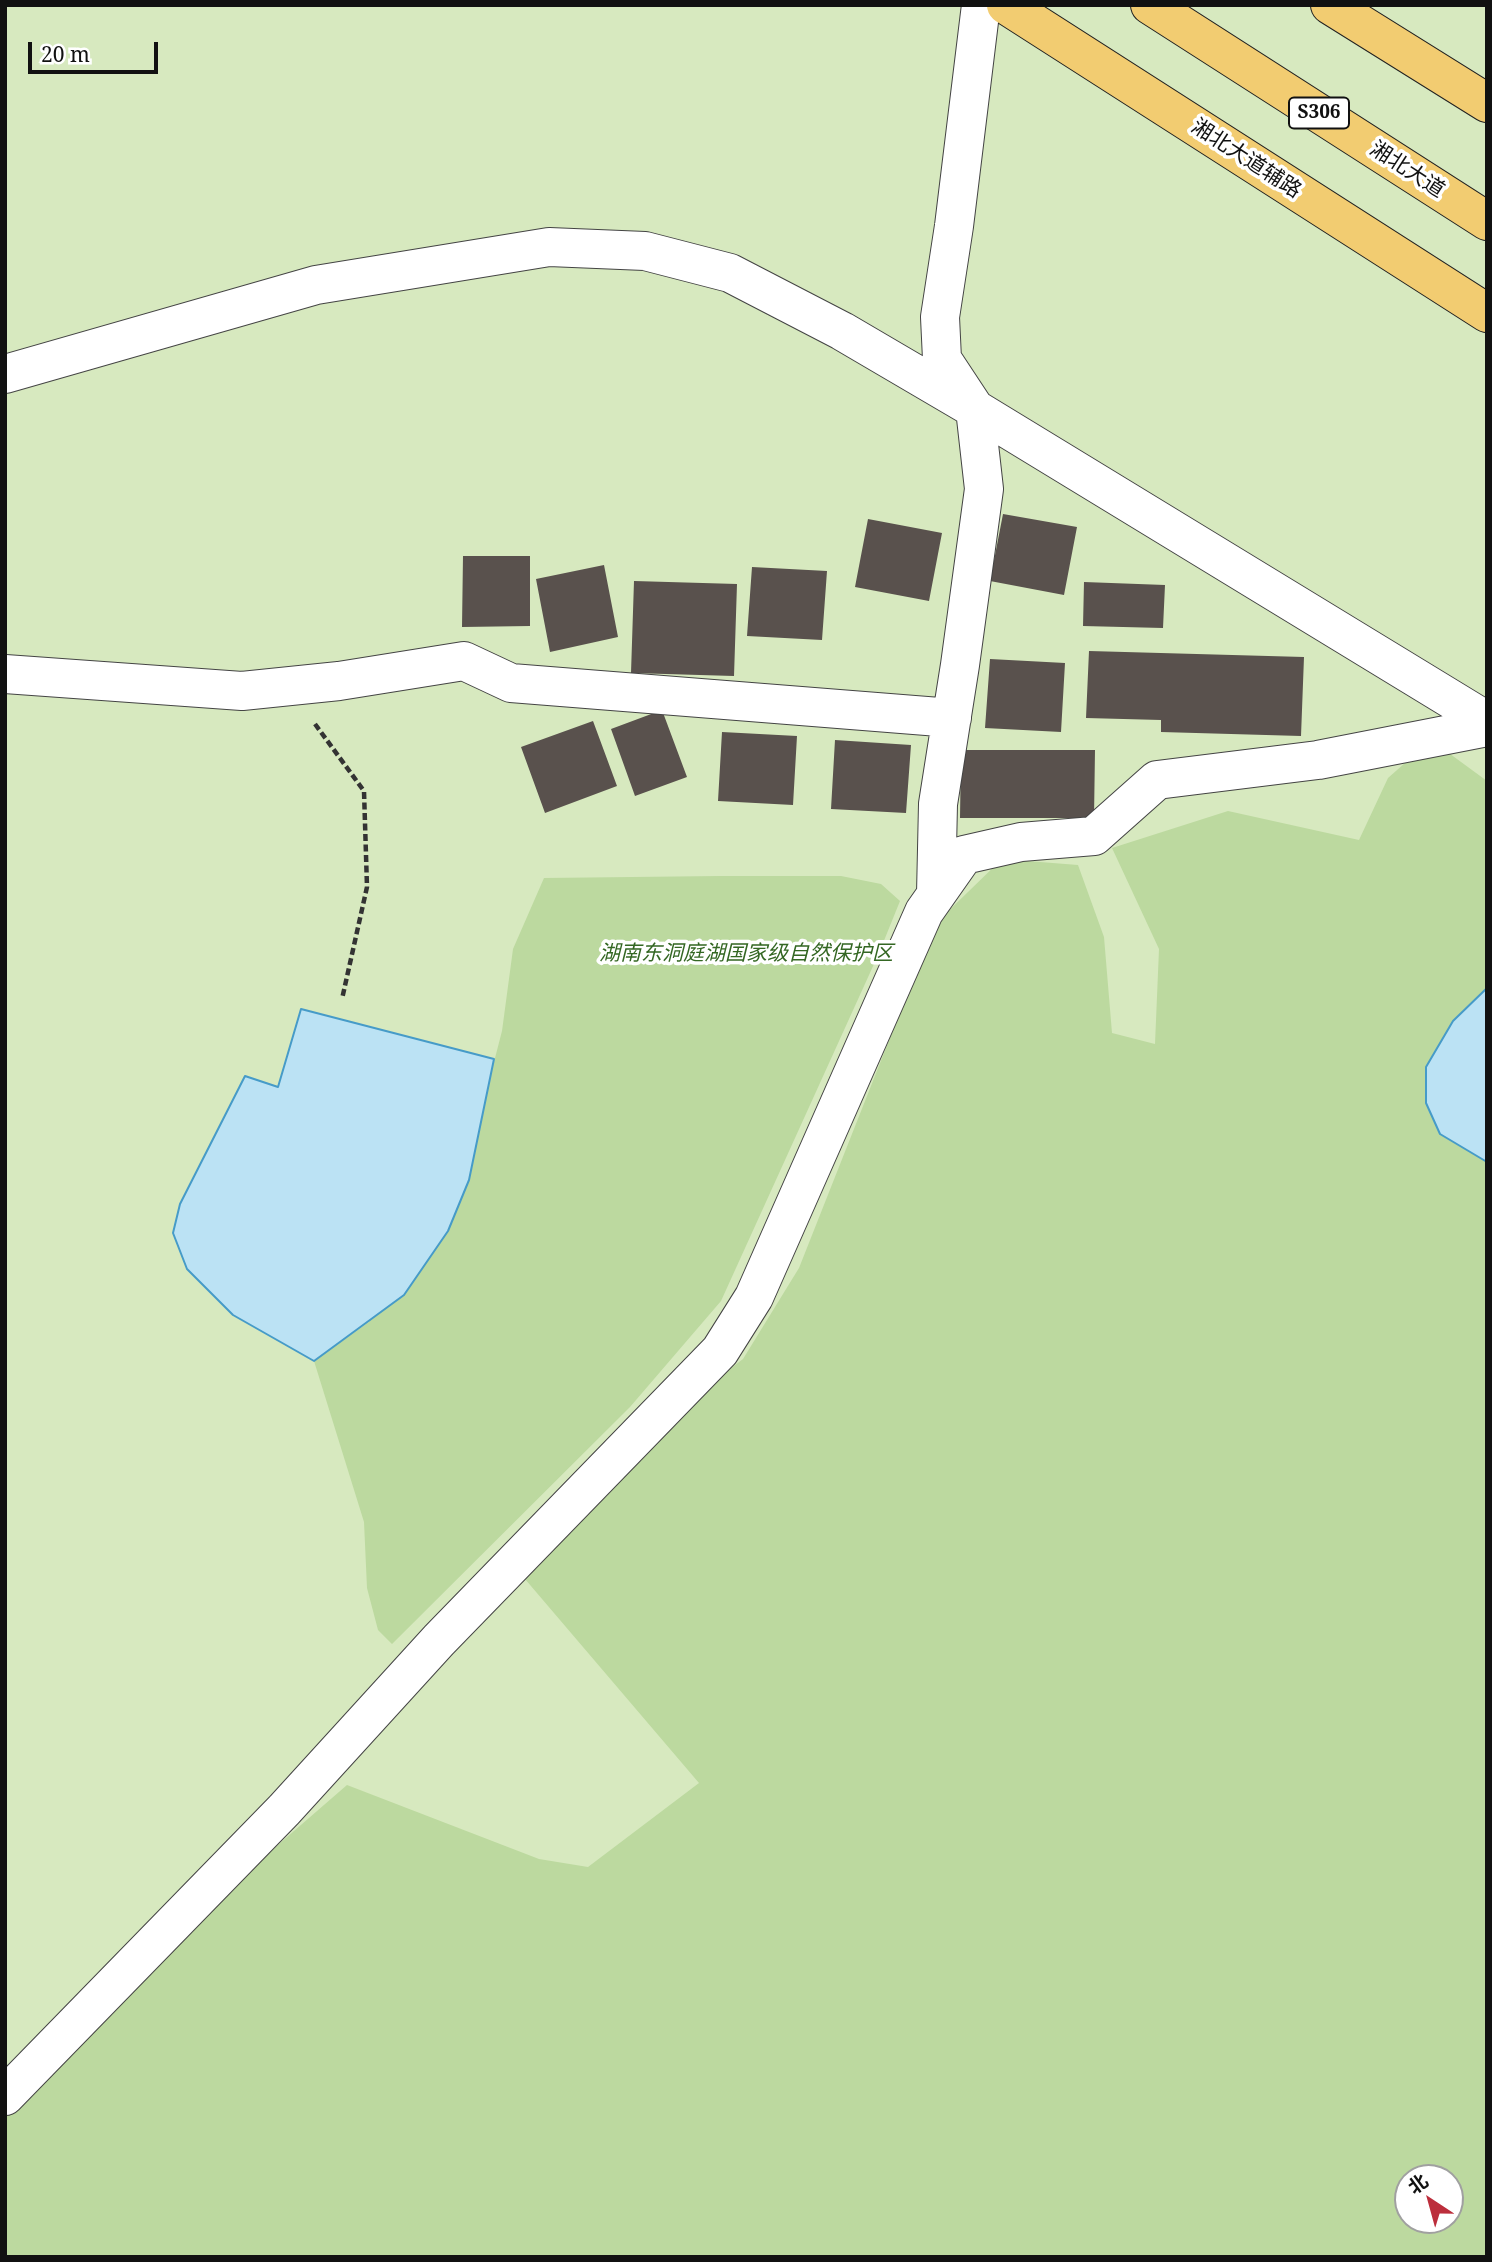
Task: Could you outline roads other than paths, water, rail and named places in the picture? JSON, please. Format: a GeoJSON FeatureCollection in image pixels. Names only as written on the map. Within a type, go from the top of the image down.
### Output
{"type":"FeatureCollection","features":[{"type":"Feature","properties":{"kind":"main road","name":"湘北大道辅路"},"geometry":{"type":"LineString","coordinates":[[1006,5],[1487,313]]}},
{"type":"Feature","properties":{"kind":"main road","name":"湘北大道"},"geometry":{"type":"LineString","coordinates":[[1150,5],[1487,222]]}},
{"type":"Feature","properties":{"kind":"main road"},"geometry":{"type":"LineString","coordinates":[[1330,5],[1487,103]]}},
{"type":"Feature","properties":{"kind":"street"},"geometry":{"type":"LineString","coordinates":[[936,894],[938,804],[984,489],[975,408],[942,359],[940,317],[981,5]]}},
{"type":"Feature","properties":{"kind":"street"},"geometry":{"type":"LineString","coordinates":[[5,374],[316,285],[549,247],[645,251],[730,273],[842,331],[975,408],[1487,721]]}},
{"type":"Feature","properties":{"kind":"street"},"geometry":{"type":"LineString","coordinates":[[5,674],[242,691],[339,681],[464,661],[511,683],[952,718]]}},
{"type":"Feature","properties":{"kind":"street"},"geometry":{"type":"LineString","coordinates":[[5,2096],[284,1810],[439,1640],[720,1351],[754,1297],[924,912],[964,855],[1021,842],[1094,836],[1157,780],[1318,760],[1487,727]]}},
{"type":"Feature","properties":{"kind":"water"},"geometry":{"type":"Polygon","coordinates":[[[1487,988],[1487,1162],[1440,1134],[1426,1103],[1426,1067],[1453,1021],[1487,988]]]}},
{"type":"Feature","properties":{"kind":"water"},"geometry":{"type":"Polygon","coordinates":[[[301,1009],[494,1059],[469,1180],[448,1231],[404,1295],[314,1361],[233,1315],[187,1269],[173,1233],[180,1204],[245,1076],[278,1087],[301,1009]]]}},
{"type":"Feature","properties":{"kind":"park label","name":"湖南东洞庭湖国家级自然保护区"},"geometry":{"type":"Point","coordinates":[746,954]}}]}
